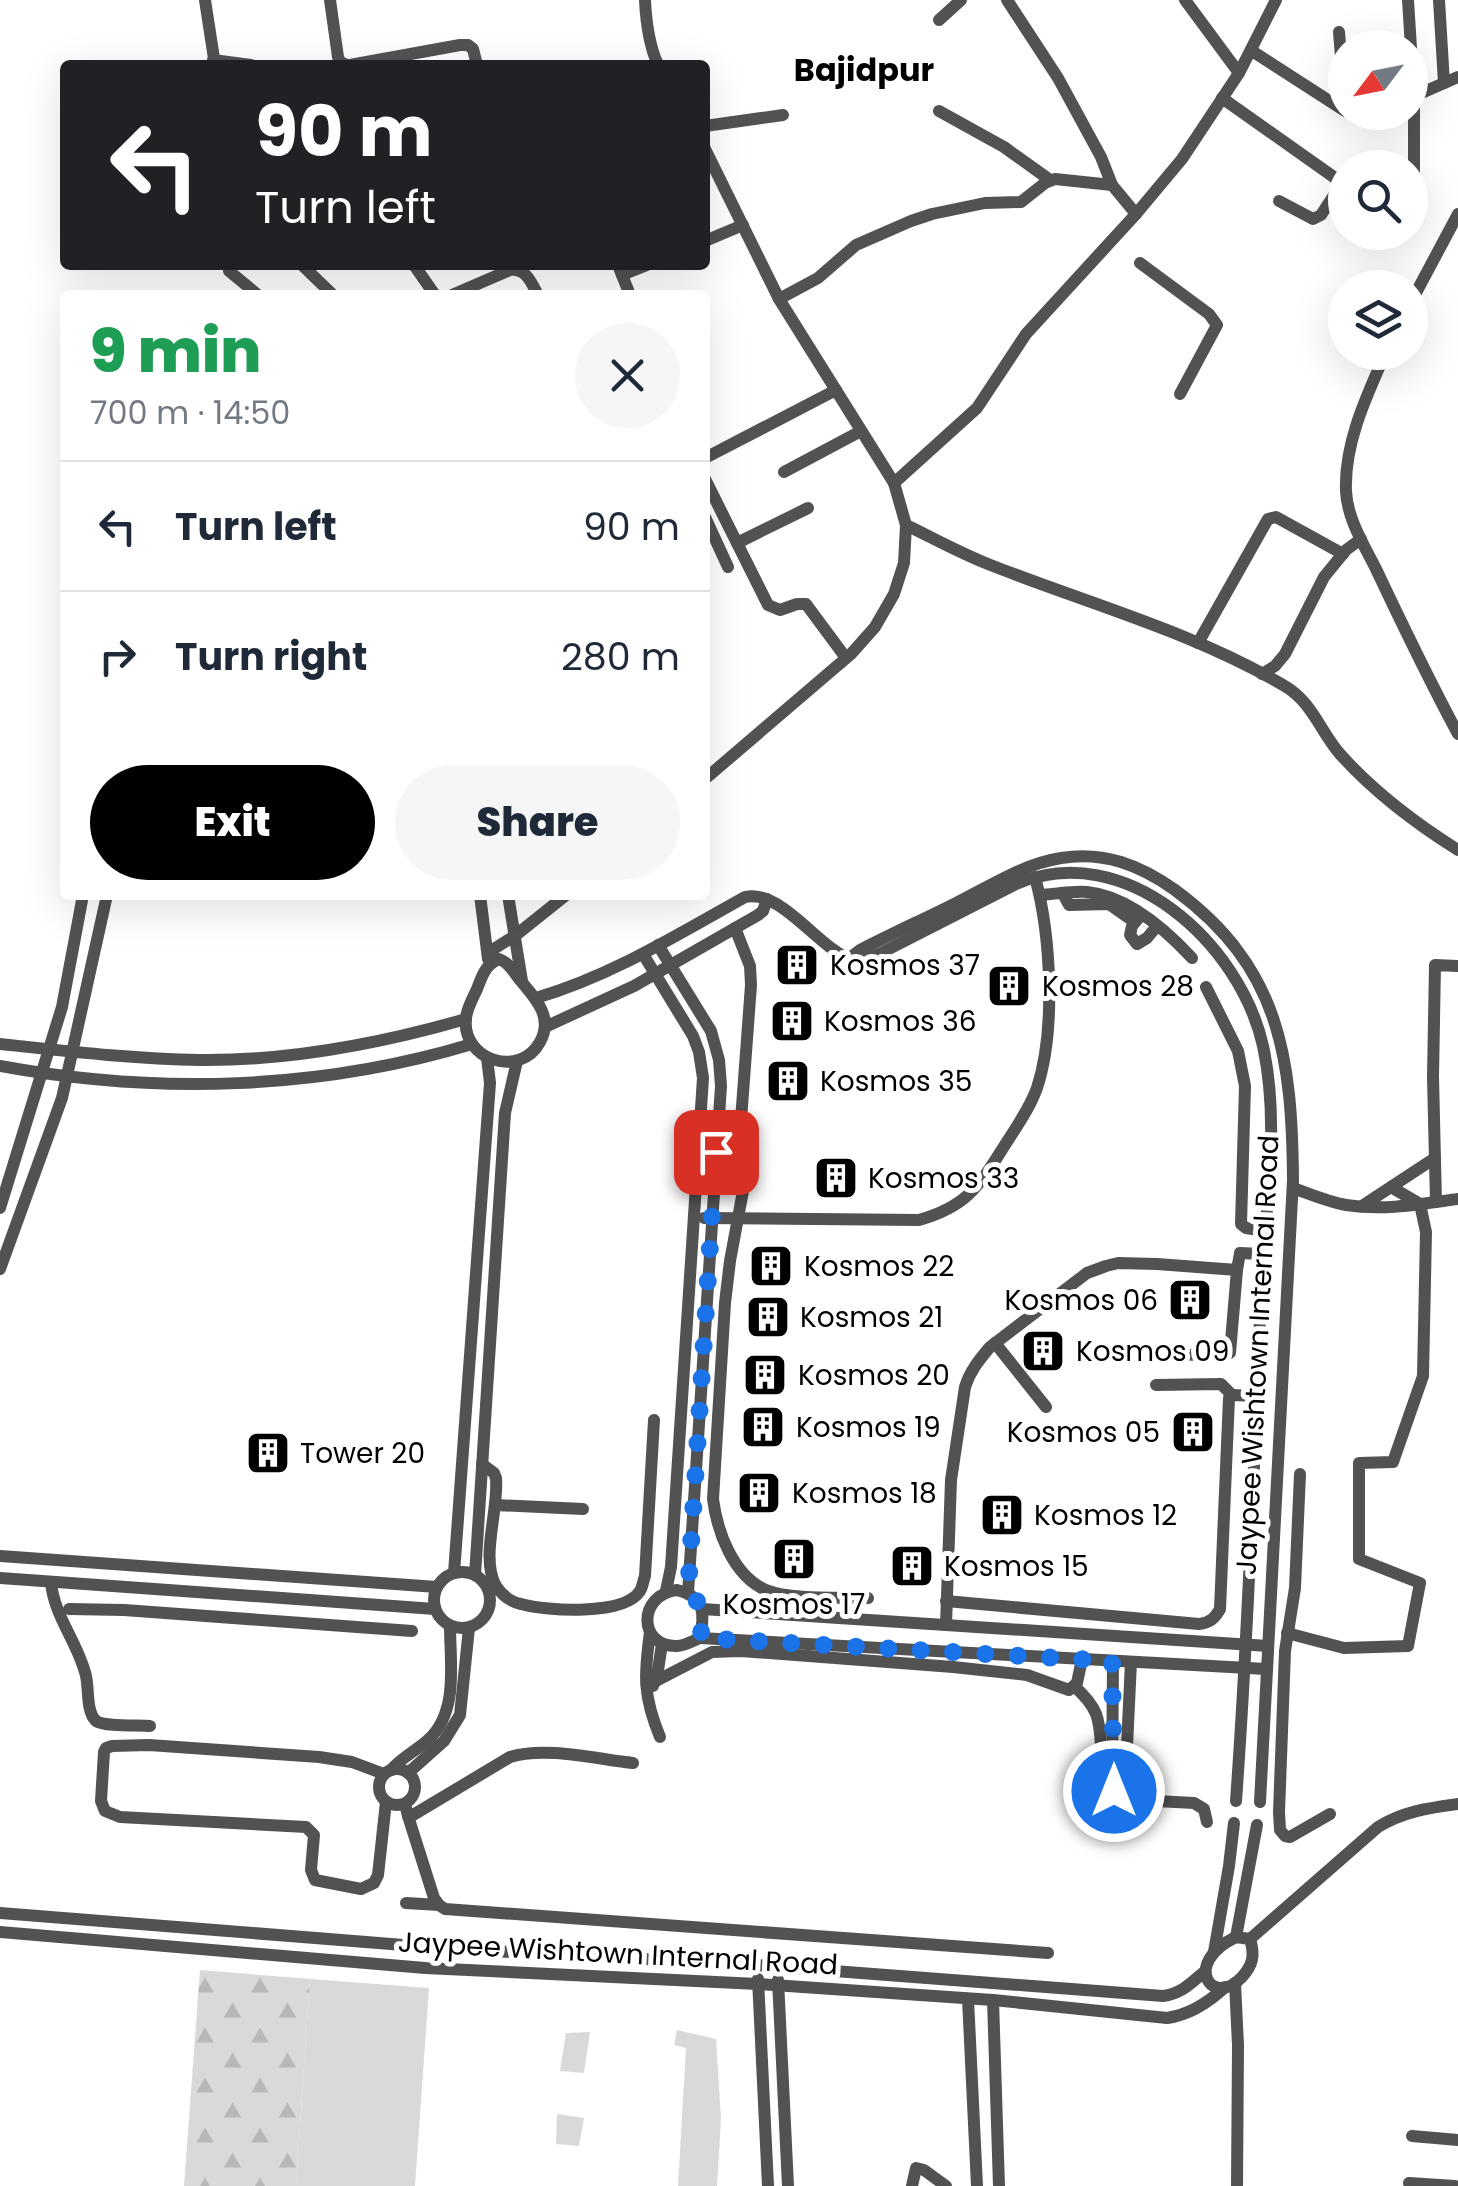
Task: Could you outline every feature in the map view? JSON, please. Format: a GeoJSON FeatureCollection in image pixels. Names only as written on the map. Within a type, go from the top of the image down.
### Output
{"type":"FeatureCollection","features":[{"type":"Feature","properties":{"kind":"street"},"geometry":{"type":"LineString","coordinates":[[205,0],[214,60]]}},
{"type":"Feature","properties":{"kind":"street"},"geometry":{"type":"LineString","coordinates":[[330,0],[341,60]]}},
{"type":"Feature","properties":{"kind":"street"},"geometry":{"type":"LineString","coordinates":[[645,0],[651,60]]}},
{"type":"Feature","properties":{"kind":"street"},"geometry":{"type":"LineString","coordinates":[[939,20],[961,0]]}},
{"type":"Feature","properties":{"kind":"street"},"geometry":{"type":"LineString","coordinates":[[1007,0],[1074,106],[1102,157],[1112,186],[1136,214]]}},
{"type":"Feature","properties":{"kind":"street"},"geometry":{"type":"LineString","coordinates":[[1184,0],[1239,73]]}},
{"type":"Feature","properties":{"kind":"street"},"geometry":{"type":"LineString","coordinates":[[894,483],[978,408],[1026,334],[1182,159],[1239,73],[1276,0]]}},
{"type":"Feature","properties":{"kind":"street"},"geometry":{"type":"LineString","coordinates":[[1408,0],[1409,30]]}},
{"type":"Feature","properties":{"kind":"street"},"geometry":{"type":"LineString","coordinates":[[1440,0],[1444,83]]}},
{"type":"Feature","properties":{"kind":"street"},"geometry":{"type":"LineString","coordinates":[[367,60],[468,45],[476,60]]}},
{"type":"Feature","properties":{"kind":"street"},"geometry":{"type":"LineString","coordinates":[[1252,51],[1328,98]]}},
{"type":"Feature","properties":{"kind":"street"},"geometry":{"type":"LineString","coordinates":[[1428,90],[1458,76]]}},
{"type":"Feature","properties":{"kind":"street"},"geometry":{"type":"LineString","coordinates":[[1222,98],[1328,173]]}},
{"type":"Feature","properties":{"kind":"street"},"geometry":{"type":"LineString","coordinates":[[940,111],[1004,147],[1050,180]]}},
{"type":"Feature","properties":{"kind":"street"},"geometry":{"type":"LineString","coordinates":[[710,125],[782,116]]}},
{"type":"Feature","properties":{"kind":"street"},"geometry":{"type":"LineString","coordinates":[[710,159],[779,299],[894,483],[906,525],[904,563],[894,594],[875,627],[846,658],[710,774]]}},
{"type":"Feature","properties":{"kind":"street"},"geometry":{"type":"LineString","coordinates":[[779,299],[818,278],[856,245],[874,235],[932,214],[985,203],[1021,202],[1050,180],[1063,178],[1112,186]]}},
{"type":"Feature","properties":{"kind":"street"},"geometry":{"type":"LineString","coordinates":[[1279,201],[1313,219],[1328,207]]}},
{"type":"Feature","properties":{"kind":"street"},"geometry":{"type":"LineString","coordinates":[[1428,270],[1458,214]]}},
{"type":"Feature","properties":{"kind":"street"},"geometry":{"type":"LineString","coordinates":[[710,239],[743,225]]}},
{"type":"Feature","properties":{"kind":"street"},"geometry":{"type":"LineString","coordinates":[[1140,262],[1209,314],[1217,326],[1180,394]]}},
{"type":"Feature","properties":{"kind":"street"},"geometry":{"type":"LineString","coordinates":[[307,270],[328,290]]}},
{"type":"Feature","properties":{"kind":"street"},"geometry":{"type":"LineString","coordinates":[[464,290],[510,270]]}},
{"type":"Feature","properties":{"kind":"street"},"geometry":{"type":"LineString","coordinates":[[517,270],[527,276],[535,290]]}},
{"type":"Feature","properties":{"kind":"street"},"geometry":{"type":"LineString","coordinates":[[229,271],[252,290]]}},
{"type":"Feature","properties":{"kind":"street"},"geometry":{"type":"LineString","coordinates":[[1378,370],[1365,401],[1346,470],[1348,506],[1458,734]]}},
{"type":"Feature","properties":{"kind":"street"},"geometry":{"type":"LineString","coordinates":[[710,455],[836,390]]}},
{"type":"Feature","properties":{"kind":"street"},"geometry":{"type":"LineString","coordinates":[[784,472],[861,431]]}},
{"type":"Feature","properties":{"kind":"street"},"geometry":{"type":"LineString","coordinates":[[710,488],[768,604],[780,610],[806,604],[846,658]]}},
{"type":"Feature","properties":{"kind":"street"},"geometry":{"type":"LineString","coordinates":[[737,543],[808,508]]}},
{"type":"Feature","properties":{"kind":"street"},"geometry":{"type":"LineString","coordinates":[[1198,643],[1268,519],[1276,517],[1343,554]]}},
{"type":"Feature","properties":{"kind":"street"},"geometry":{"type":"LineString","coordinates":[[906,525],[988,564],[1198,643],[1298,694],[1334,748],[1375,789],[1458,850]]}},
{"type":"Feature","properties":{"kind":"street"},"geometry":{"type":"LineString","coordinates":[[710,528],[728,568]]}},
{"type":"Feature","properties":{"kind":"street"},"geometry":{"type":"LineString","coordinates":[[1262,674],[1281,660],[1324,578],[1361,539]]}},
{"type":"Feature","properties":{"kind":"street","name":"Jaypee Wishtown Internal Road"},"geometry":{"type":"LineString","coordinates":[[848,960],[895,932],[1041,862],[1105,857],[1132,864],[1156,877],[1199,908],[1249,965],[1268,1001],[1281,1039],[1288,1080],[1293,1188],[1260,1802]]}},
{"type":"Feature","properties":{"kind":"street","name":"Jaypee Wishtown Internal Road"},"geometry":{"type":"LineString","coordinates":[[848,960],[861,962],[1035,877],[1060,872],[1128,884],[1156,899],[1210,943],[1248,1000],[1269,1076],[1270,1180],[1262,1254],[1236,1801]]}},
{"type":"Feature","properties":{"kind":"street"},"geometry":{"type":"LineString","coordinates":[[693,1217],[919,1220],[942,1214],[968,1196],[983,1180],[1025,1113],[1044,1060],[1049,968],[1035,877]]}},
{"type":"Feature","properties":{"kind":"street"},"geometry":{"type":"LineString","coordinates":[[1040,895],[1062,894],[1069,905],[1109,904],[1156,926],[1192,958]]}},
{"type":"Feature","properties":{"kind":"street"},"geometry":{"type":"LineString","coordinates":[[536,998],[630,962],[753,895],[767,899],[848,960]]}},
{"type":"Feature","properties":{"kind":"street"},"geometry":{"type":"LineString","coordinates":[[545,1027],[656,974],[763,911],[767,899]]}},
{"type":"Feature","properties":{"kind":"street"},"geometry":{"type":"LineString","coordinates":[[0,1208],[62,1007],[82,900]]}},
{"type":"Feature","properties":{"kind":"street"},"geometry":{"type":"LineString","coordinates":[[0,1268],[62,1098],[106,900]]}},
{"type":"Feature","properties":{"kind":"street"},"geometry":{"type":"LineString","coordinates":[[481,900],[488,959],[466,1019],[467,1035],[487,1058],[517,1061],[540,1042],[545,1027],[543,1011],[503,960],[488,959]]}},
{"type":"Feature","properties":{"kind":"street"},"geometry":{"type":"LineString","coordinates":[[509,900],[522,982]]}},
{"type":"Feature","properties":{"kind":"street"},"geometry":{"type":"LineString","coordinates":[[488,959],[560,900]]}},
{"type":"Feature","properties":{"kind":"street"},"geometry":{"type":"LineString","coordinates":[[1135,916],[1130,930],[1137,944],[1156,926]]}},
{"type":"Feature","properties":{"kind":"street"},"geometry":{"type":"LineString","coordinates":[[735,928],[752,975],[741,1120],[743,1191],[724,1303],[713,1499],[716,1520],[730,1553],[748,1576],[767,1590],[868,1598]]}},
{"type":"Feature","properties":{"kind":"street"},"geometry":{"type":"LineString","coordinates":[[658,945],[711,1031],[721,1086],[688,1592]]}},
{"type":"Feature","properties":{"kind":"street"},"geometry":{"type":"LineString","coordinates":[[643,954],[693,1036],[703,1078],[671,1567],[666,1591]]}},
{"type":"Feature","properties":{"kind":"street"},"geometry":{"type":"LineString","coordinates":[[1436,1202],[1435,966],[1458,966]]}},
{"type":"Feature","properties":{"kind":"street"},"geometry":{"type":"LineString","coordinates":[[1206,987],[1238,1051],[1245,1086],[1240,1221],[1246,1228],[1265,1232]]}},
{"type":"Feature","properties":{"kind":"street"},"geometry":{"type":"LineString","coordinates":[[0,1044],[200,1060],[260,1058],[387,1040],[466,1019]]}},
{"type":"Feature","properties":{"kind":"street"},"geometry":{"type":"LineString","coordinates":[[0,1066],[42,1074],[189,1086],[222,1085],[395,1064],[472,1044]]}},
{"type":"Feature","properties":{"kind":"street"},"geometry":{"type":"LineString","coordinates":[[454,1573],[490,1083],[487,1058]]}},
{"type":"Feature","properties":{"kind":"street"},"geometry":{"type":"LineString","coordinates":[[475,1575],[504,1112],[517,1061]]}},
{"type":"Feature","properties":{"kind":"street"},"geometry":{"type":"LineString","coordinates":[[1269,1076],[1288,1080]]}},
{"type":"Feature","properties":{"kind":"street"},"geometry":{"type":"LineString","coordinates":[[1362,1206],[1435,1158]]}},
{"type":"Feature","properties":{"kind":"street"},"geometry":{"type":"LineString","coordinates":[[1286,1633],[1344,1648],[1408,1646],[1420,1583],[1359,1559],[1359,1463],[1393,1462],[1423,1376],[1426,1232],[1420,1204],[1391,1187]]}},
{"type":"Feature","properties":{"kind":"street"},"geometry":{"type":"LineString","coordinates":[[1293,1188],[1334,1202],[1387,1208],[1458,1199]]}},
{"type":"Feature","properties":{"kind":"street"},"geometry":{"type":"LineString","coordinates":[[711,1238],[733,1239]]}},
{"type":"Feature","properties":{"kind":"street"},"geometry":{"type":"LineString","coordinates":[[1174,1354],[1230,1353],[1240,1254],[1262,1254]]}},
{"type":"Feature","properties":{"kind":"street"},"geometry":{"type":"LineString","coordinates":[[946,1625],[951,1480],[966,1387],[977,1362],[995,1343],[1087,1273],[1106,1266],[1157,1264],[1237,1270]]}},
{"type":"Feature","properties":{"kind":"street"},"geometry":{"type":"LineString","coordinates":[[995,1343],[1046,1407]]}},
{"type":"Feature","properties":{"kind":"street"},"geometry":{"type":"LineString","coordinates":[[1156,1385],[1221,1384],[1232,1395]]}},
{"type":"Feature","properties":{"kind":"street"},"geometry":{"type":"LineString","coordinates":[[1232,1395],[1256,1396]]}},
{"type":"Feature","properties":{"kind":"street"},"geometry":{"type":"LineString","coordinates":[[946,1601],[1199,1624],[1215,1618],[1220,1609],[1232,1395]]}},
{"type":"Feature","properties":{"kind":"street"},"geometry":{"type":"LineString","coordinates":[[482,1464],[496,1478],[490,1566],[497,1588],[506,1598],[518,1604],[589,1611],[622,1604],[640,1592],[645,1576],[654,1420]]}},
{"type":"Feature","properties":{"kind":"street"},"geometry":{"type":"LineString","coordinates":[[1300,1474],[1295,1588],[1286,1633],[1280,1830],[1290,1837],[1330,1814]]}},
{"type":"Feature","properties":{"kind":"street"},"geometry":{"type":"LineString","coordinates":[[495,1506],[583,1509]]}},
{"type":"Feature","properties":{"kind":"street"},"geometry":{"type":"LineString","coordinates":[[0,1556],[437,1587]]}},
{"type":"Feature","properties":{"kind":"street"},"geometry":{"type":"LineString","coordinates":[[454,1573],[475,1575],[490,1591],[488,1613],[470,1628],[450,1626],[436,1609],[437,1587],[454,1573]]}},
{"type":"Feature","properties":{"kind":"street"},"geometry":{"type":"LineString","coordinates":[[0,1578],[436,1609]]}},
{"type":"Feature","properties":{"kind":"street"},"geometry":{"type":"LineString","coordinates":[[51,1582],[56,1609],[86,1674],[94,1719],[103,1724],[150,1726]]}},
{"type":"Feature","properties":{"kind":"street"},"geometry":{"type":"LineString","coordinates":[[65,1626],[69,1583]]}},
{"type":"Feature","properties":{"kind":"street"},"geometry":{"type":"LineString","coordinates":[[651,1686],[644,1677],[650,1632],[647,1616],[656,1596],[677,1590],[688,1592],[697,1600],[704,1620],[700,1638]]}},
{"type":"Feature","properties":{"kind":"street"},"geometry":{"type":"LineString","coordinates":[[783,1614],[784,1594]]}},
{"type":"Feature","properties":{"kind":"street"},"geometry":{"type":"LineString","coordinates":[[69,1609],[412,1631]]}},
{"type":"Feature","properties":{"kind":"street"},"geometry":{"type":"LineString","coordinates":[[702,1609],[1268,1646]]}},
{"type":"Feature","properties":{"kind":"street"},"geometry":{"type":"LineString","coordinates":[[438,1905],[406,1810],[415,1789],[414,1780],[403,1770],[388,1772],[318,1757],[112,1746],[104,1752],[101,1801],[105,1812],[120,1818],[306,1827],[314,1835],[311,1870],[315,1880],[361,1889],[374,1883],[386,1802],[378,1786],[388,1772],[397,1762],[427,1741],[446,1716],[450,1626]]}},
{"type":"Feature","properties":{"kind":"street"},"geometry":{"type":"LineString","coordinates":[[408,1773],[444,1741],[460,1716],[470,1628]]}},
{"type":"Feature","properties":{"kind":"street"},"geometry":{"type":"LineString","coordinates":[[650,1632],[662,1644],[673,1646],[700,1638],[1266,1670]]}},
{"type":"Feature","properties":{"kind":"street"},"geometry":{"type":"LineString","coordinates":[[660,1737],[649,1710],[662,1644]]}},
{"type":"Feature","properties":{"kind":"street"},"geometry":{"type":"LineString","coordinates":[[651,1686],[705,1655],[723,1651],[1027,1674],[1068,1690],[1079,1676],[1082,1659]]}},
{"type":"Feature","properties":{"kind":"street"},"geometry":{"type":"LineString","coordinates":[[1112,1661],[1112,1788],[1119,1799]]}},
{"type":"Feature","properties":{"kind":"street"},"geometry":{"type":"LineString","coordinates":[[1119,1799],[1124,1788],[1131,1662]]}},
{"type":"Feature","properties":{"kind":"street"},"geometry":{"type":"LineString","coordinates":[[1074,1686],[1092,1701],[1099,1722],[1102,1758]]}},
{"type":"Feature","properties":{"kind":"street"},"geometry":{"type":"LineString","coordinates":[[386,1802],[414,1815],[523,1753],[633,1763]]}},
{"type":"Feature","properties":{"kind":"street"},"geometry":{"type":"LineString","coordinates":[[1119,1799],[1200,1805],[1207,1822]]}},
{"type":"Feature","properties":{"kind":"street"},"geometry":{"type":"LineString","coordinates":[[1214,1952],[1243,1938],[1378,1826],[1416,1810],[1458,1804]]}},
{"type":"Feature","properties":{"kind":"street"},"geometry":{"type":"LineString","coordinates":[[1234,1823],[1214,1952],[1204,1972],[1208,1983],[1215,1987],[1230,1985],[1252,1963],[1253,1949],[1243,1938],[1258,1825]]}},
{"type":"Feature","properties":{"kind":"street"},"geometry":{"type":"LineString","coordinates":[[406,1904],[1048,1953]]}},
{"type":"Feature","properties":{"kind":"street","name":"Jaypee Wishtown Internal Road"},"geometry":{"type":"LineString","coordinates":[[0,1913],[454,1950],[756,1965],[1163,1996],[1184,1990],[1204,1972]]}},
{"type":"Feature","properties":{"kind":"street","name":"Jaypee Wishtown Internal Road"},"geometry":{"type":"LineString","coordinates":[[0,1932],[426,1968],[993,2000],[1167,2018],[1193,2010],[1230,1985]]}},
{"type":"Feature","properties":{"kind":"street"},"geometry":{"type":"LineString","coordinates":[[756,1965],[768,2186]]}},
{"type":"Feature","properties":{"kind":"street"},"geometry":{"type":"LineString","coordinates":[[778,1968],[788,2186]]}},
{"type":"Feature","properties":{"kind":"street"},"geometry":{"type":"LineString","coordinates":[[1230,1985],[1238,2045],[1237,2186]]}},
{"type":"Feature","properties":{"kind":"street"},"geometry":{"type":"LineString","coordinates":[[968,1999],[977,2186]]}},
{"type":"Feature","properties":{"kind":"street"},"geometry":{"type":"LineString","coordinates":[[993,2000],[998,2186]]}},
{"type":"Feature","properties":{"kind":"street"},"geometry":{"type":"LineString","coordinates":[[1412,2136],[1458,2140]]}},
{"type":"Feature","properties":{"kind":"street"},"geometry":{"type":"LineString","coordinates":[[912,2186],[917,2162],[946,2186]]}},
{"type":"Feature","properties":{"kind":"street"},"geometry":{"type":"LineString","coordinates":[[1409,2183],[1455,2186]]}},
{"type":"Feature","properties":{"kind":"green space"},"geometry":{"type":"Polygon","coordinates":[[[200,1970],[310,1979],[296,2186],[184,2186],[200,1970]]]}},
{"type":"Feature","properties":{"kind":"green space"},"geometry":{"type":"Polygon","coordinates":[[[310,1979],[429,1988],[415,2186],[296,2186],[310,1979]]]}},
{"type":"Feature","properties":{"kind":"green space"},"geometry":{"type":"Polygon","coordinates":[[[677,2030],[716,2039],[721,2119],[717,2186],[678,2186],[686,2048],[674,2045],[677,2030]]]}},
{"type":"Feature","properties":{"kind":"green space"},"geometry":{"type":"Polygon","coordinates":[[[590,2032],[584,2073],[560,2071],[566,2033],[590,2032]]]}},
{"type":"Feature","properties":{"kind":"green space"},"geometry":{"type":"Polygon","coordinates":[[[557,2114],[584,2118],[579,2146],[556,2144],[557,2114]]]}},
{"type":"Feature","properties":{"kind":"place","name":"Kosmos 37"},"geometry":{"type":"Point","coordinates":[797,965]}},
{"type":"Feature","properties":{"kind":"place","name":"Kosmos 28"},"geometry":{"type":"Point","coordinates":[1009,986]}},
{"type":"Feature","properties":{"kind":"place","name":"Kosmos 36"},"geometry":{"type":"Point","coordinates":[792,1021]}},
{"type":"Feature","properties":{"kind":"place","name":"Kosmos 35"},"geometry":{"type":"Point","coordinates":[788,1081]}},
{"type":"Feature","properties":{"kind":"place","name":"Kosmos 33"},"geometry":{"type":"Point","coordinates":[836,1178]}},
{"type":"Feature","properties":{"kind":"place","name":"Kosmos 22"},"geometry":{"type":"Point","coordinates":[771,1266]}},
{"type":"Feature","properties":{"kind":"place","name":"Kosmos 06"},"geometry":{"type":"Point","coordinates":[1190,1300]}},
{"type":"Feature","properties":{"kind":"place","name":"Kosmos 21"},"geometry":{"type":"Point","coordinates":[768,1317]}},
{"type":"Feature","properties":{"kind":"place","name":"Kosmos 09"},"geometry":{"type":"Point","coordinates":[1043,1351]}},
{"type":"Feature","properties":{"kind":"place","name":"Kosmos 20"},"geometry":{"type":"Point","coordinates":[765,1375]}},
{"type":"Feature","properties":{"kind":"place","name":"Kosmos 19"},"geometry":{"type":"Point","coordinates":[763,1427]}},
{"type":"Feature","properties":{"kind":"place","name":"Kosmos 05"},"geometry":{"type":"Point","coordinates":[1193,1432]}},
{"type":"Feature","properties":{"kind":"place","name":"Tower 20"},"geometry":{"type":"Point","coordinates":[268,1453]}},
{"type":"Feature","properties":{"kind":"place","name":"Kosmos 18"},"geometry":{"type":"Point","coordinates":[759,1493]}},
{"type":"Feature","properties":{"kind":"place","name":"Kosmos 12"},"geometry":{"type":"Point","coordinates":[1002,1515]}},
{"type":"Feature","properties":{"kind":"place","name":"Kosmos 17"},"geometry":{"type":"Point","coordinates":[794,1559]}},
{"type":"Feature","properties":{"kind":"place","name":"Kosmos 15"},"geometry":{"type":"Point","coordinates":[912,1566]}},
{"type":"Feature","properties":{"kind":"district","name":"Bajidpur"},"geometry":{"type":"Point","coordinates":[864,70]}},
{"type":"Feature","properties":{"kind":"route"},"geometry":{"type":"LineString","coordinates":[[716,1152],[688,1592],[702,1609],[700,1638],[1112,1661],[1114,1791]]}}]}
